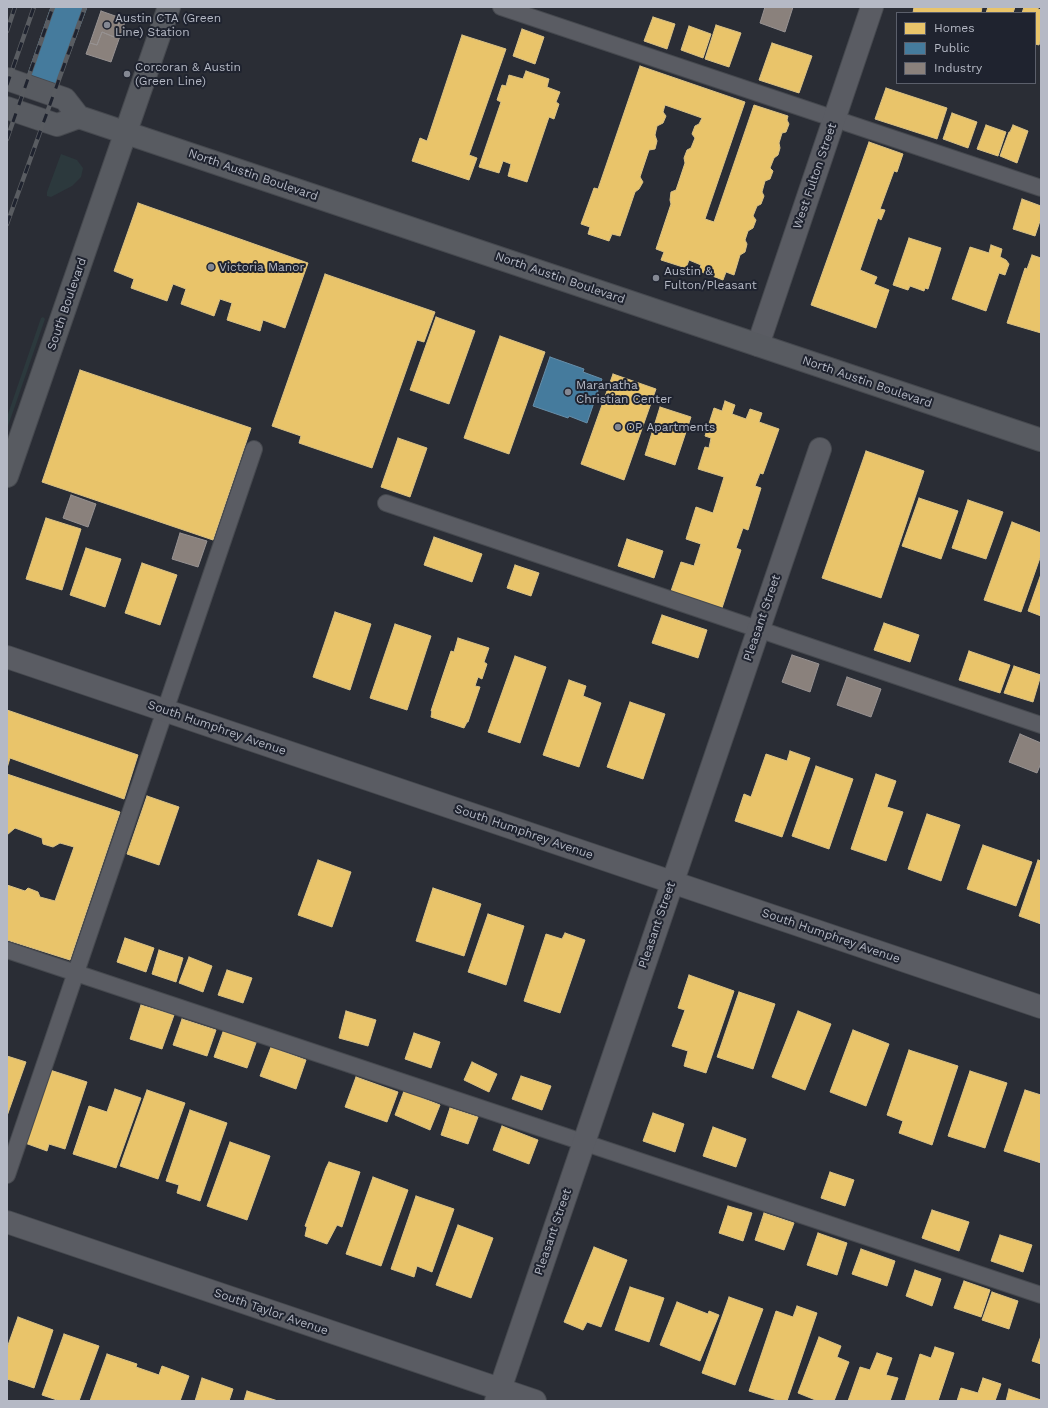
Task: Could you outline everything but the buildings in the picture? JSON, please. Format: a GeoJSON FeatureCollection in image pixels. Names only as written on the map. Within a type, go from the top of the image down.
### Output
{"type":"FeatureCollection","features":[{"type":"Feature","properties":{"kind":"street","name":"South Boulevard"},"geometry":{"type":"LineString","coordinates":[[7,476],[169,7]]}},
{"type":"Feature","properties":{"kind":"street","name":"West Fulton Street"},"geometry":{"type":"LineString","coordinates":[[758,345],[872,7]]}},
{"type":"Feature","properties":{"kind":"street"},"geometry":{"type":"LineString","coordinates":[[7,78],[65,99],[79,116],[57,125],[7,108]]}},
{"type":"Feature","properties":{"kind":"street","name":"North Austin Boulevard"},"geometry":{"type":"LineString","coordinates":[[79,116],[1041,440]]}},
{"type":"Feature","properties":{"kind":"street","name":"Pleasant Street"},"geometry":{"type":"LineString","coordinates":[[498,1395],[820,449]]}},
{"type":"Feature","properties":{"kind":"street","name":"South Humphrey Avenue"},"geometry":{"type":"LineString","coordinates":[[7,657],[1041,1007]]}},
{"type":"Feature","properties":{"kind":"street","name":"South Taylor Avenue"},"geometry":{"type":"LineString","coordinates":[[7,1222],[498,1395],[535,1401]]}},
{"type":"Feature","properties":{"kind":"lane"},"geometry":{"type":"LineString","coordinates":[[501,7],[1041,188]]}},
{"type":"Feature","properties":{"kind":"lane"},"geometry":{"type":"LineString","coordinates":[[7,1175],[254,449]]}},
{"type":"Feature","properties":{"kind":"lane"},"geometry":{"type":"LineString","coordinates":[[386,503],[1041,725]]}},
{"type":"Feature","properties":{"kind":"lane"},"geometry":{"type":"LineString","coordinates":[[7,950],[1041,1295]]}},
{"type":"Feature","properties":{"kind":"shaded area"},"geometry":{"type":"Polygon","coordinates":[[[61,154],[77,160],[83,168],[81,177],[72,186],[51,197],[47,196],[47,192],[61,154]]]}},
{"type":"Feature","properties":{"kind":"shaded area"},"geometry":{"type":"Polygon","coordinates":[[[43,317],[45,319],[7,429],[7,417],[41,318],[43,317]]]}},
{"type":"Feature","properties":{"kind":"railway"},"geometry":{"type":"LineString","coordinates":[[7,31],[15,7]]}},
{"type":"Feature","properties":{"kind":"railway"},"geometry":{"type":"LineString","coordinates":[[7,85],[34,7]]}},
{"type":"Feature","properties":{"kind":"railway"},"geometry":{"type":"LineString","coordinates":[[7,139],[53,7]]}},
{"type":"Feature","properties":{"kind":"railway"},"geometry":{"type":"LineString","coordinates":[[7,224],[85,7]]}},
{"type":"Feature","properties":{"kind":"place","name":"Austin CTA (Green Line) Station"},"geometry":{"type":"Point","coordinates":[107,25]}},
{"type":"Feature","properties":{"kind":"place","name":"Corcoran & Austin (Green Line)"},"geometry":{"type":"Point","coordinates":[127,74]}},
{"type":"Feature","properties":{"kind":"place","name":"Victoria Manor"},"geometry":{"type":"Point","coordinates":[211,267]}},
{"type":"Feature","properties":{"kind":"place","name":"Austin & Fulton/Pleasant"},"geometry":{"type":"Point","coordinates":[656,278]}},
{"type":"Feature","properties":{"kind":"place","name":"Maranatha Christian Center"},"geometry":{"type":"Point","coordinates":[568,392]}},
{"type":"Feature","properties":{"kind":"place","name":"OP Apartments"},"geometry":{"type":"Point","coordinates":[618,427]}}]}
